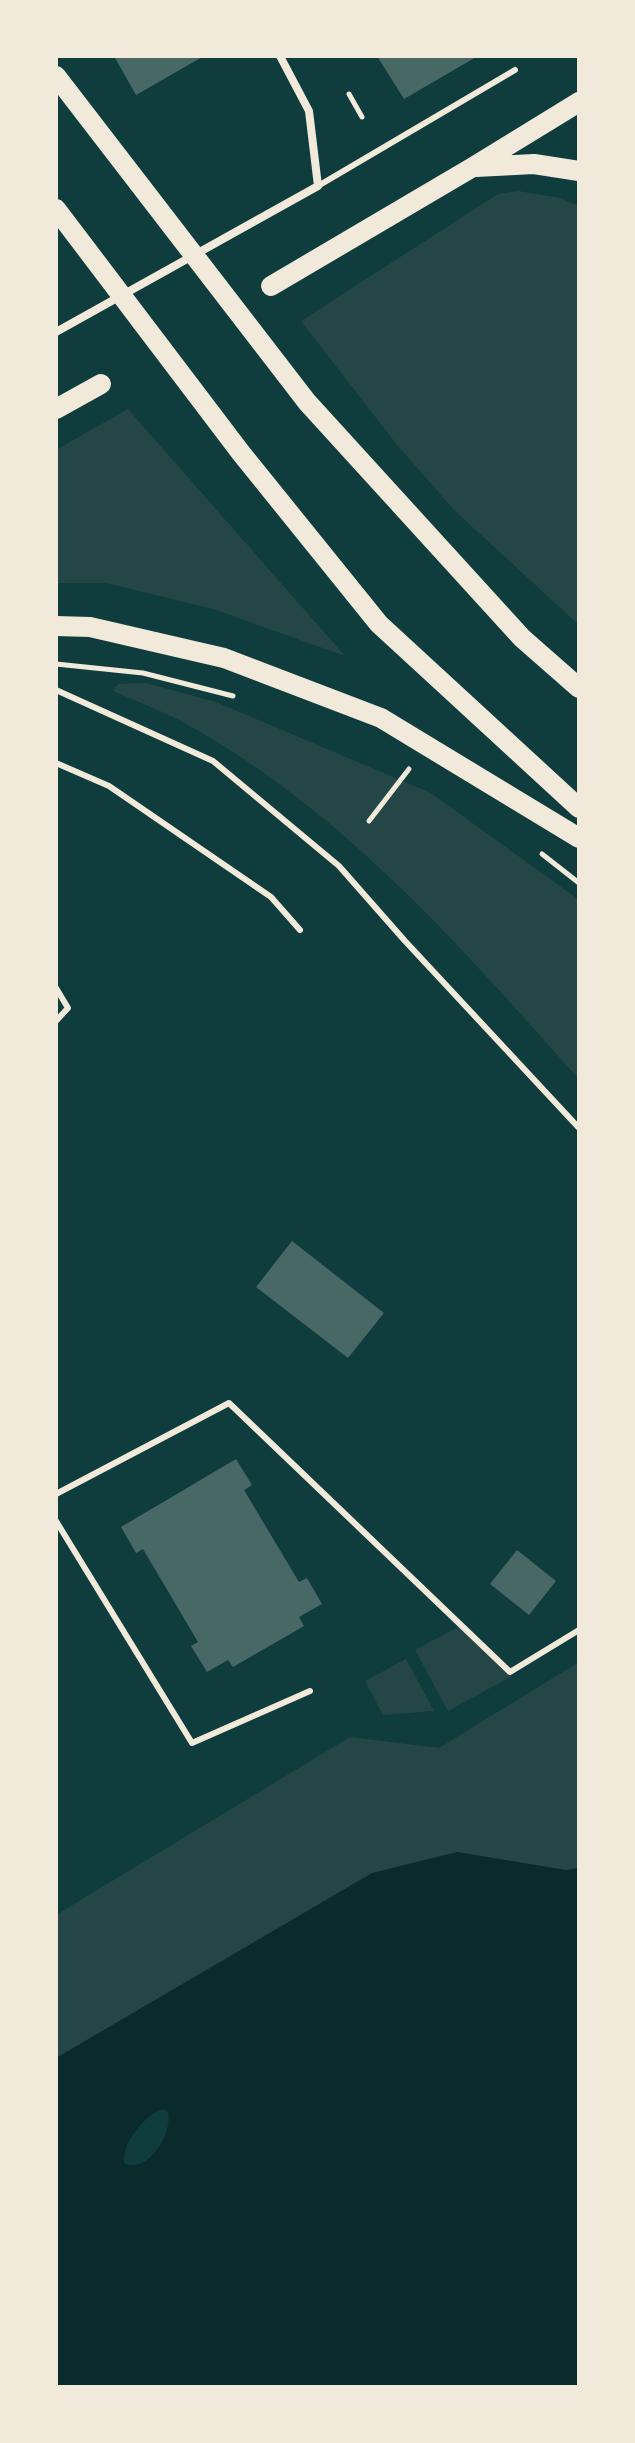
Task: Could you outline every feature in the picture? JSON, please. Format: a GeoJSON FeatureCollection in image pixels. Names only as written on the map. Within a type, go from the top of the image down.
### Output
{"type":"FeatureCollection","features":[{"type":"Feature","properties":{"kind":"main road"},"geometry":{"type":"LineString","coordinates":[[56,76],[307,402],[522,638],[579,688]]}},
{"type":"Feature","properties":{"kind":"main road"},"geometry":{"type":"LineString","coordinates":[[271,286],[579,102]]}},
{"type":"Feature","properties":{"kind":"main road"},"geometry":{"type":"LineString","coordinates":[[473,167],[534,164],[579,171]]}},
{"type":"Feature","properties":{"kind":"main road"},"geometry":{"type":"LineString","coordinates":[[56,209],[241,453],[379,624],[579,808]]}},
{"type":"Feature","properties":{"kind":"main road"},"geometry":{"type":"LineString","coordinates":[[56,409],[101,384]]}},
{"type":"Feature","properties":{"kind":"main road"},"geometry":{"type":"LineString","coordinates":[[56,626],[90,627],[224,658],[381,718],[579,838]]}},
{"type":"Feature","properties":{"kind":"street"},"geometry":{"type":"LineString","coordinates":[[56,332],[318,186],[309,111],[280,56]]}},
{"type":"Feature","properties":{"kind":"lane"},"geometry":{"type":"LineString","coordinates":[[318,186],[515,70]]}},
{"type":"Feature","properties":{"kind":"lane"},"geometry":{"type":"LineString","coordinates":[[56,690],[213,761],[339,866],[579,1128]]}},
{"type":"Feature","properties":{"kind":"lane"},"geometry":{"type":"LineString","coordinates":[[56,763],[109,786],[271,897],[300,930]]}},
{"type":"Feature","properties":{"kind":"lane"},"geometry":{"type":"LineString","coordinates":[[56,988],[68,1008],[56,1021]]}},
{"type":"Feature","properties":{"kind":"lane"},"geometry":{"type":"LineString","coordinates":[[56,1494],[229,1403],[510,1672],[579,1630]]}},
{"type":"Feature","properties":{"kind":"lane"},"geometry":{"type":"LineString","coordinates":[[56,1521],[192,1743],[310,1691]]}},
{"type":"Feature","properties":{"kind":"path"},"geometry":{"type":"LineString","coordinates":[[349,94],[362,117]]}},
{"type":"Feature","properties":{"kind":"path"},"geometry":{"type":"LineString","coordinates":[[56,664],[143,673],[240,698]]}},
{"type":"Feature","properties":{"kind":"path"},"geometry":{"type":"LineString","coordinates":[[369,821],[412,765]]}},
{"type":"Feature","properties":{"kind":"shaded area"},"geometry":{"type":"Polygon","coordinates":[[[518,191],[560,198],[579,206],[579,625],[455,511],[397,445],[301,321],[498,194],[518,191]]]}},
{"type":"Feature","properties":{"kind":"shaded area"},"geometry":{"type":"Polygon","coordinates":[[[128,409],[345,656],[213,609],[106,583],[56,583],[56,450],[128,409]]]}},
{"type":"Feature","properties":{"kind":"shaded area"},"geometry":{"type":"Polygon","coordinates":[[[146,683],[216,702],[431,793],[579,900],[579,1079],[491,981],[399,886],[300,799],[181,721],[113,691],[118,684],[146,683]]]}},
{"type":"Feature","properties":{"kind":"shaded area"},"geometry":{"type":"Polygon","coordinates":[[[462,1625],[512,1676],[448,1711],[415,1650],[462,1625]]]}},
{"type":"Feature","properties":{"kind":"shaded area"},"geometry":{"type":"Polygon","coordinates":[[[406,1659],[434,1711],[383,1715],[365,1681],[406,1659]]]}},
{"type":"Feature","properties":{"kind":"shaded area"},"geometry":{"type":"Polygon","coordinates":[[[579,1662],[579,1868],[566,1870],[56,2058],[56,1915],[350,1737],[439,1748],[579,1662]]]}},
{"type":"Feature","properties":{"kind":"shaded area"},"geometry":{"type":"Polygon","coordinates":[[[457,1852],[566,1870],[579,1868],[579,2387],[56,2387],[56,2058],[372,1873],[457,1852]],[[164,2109],[157,2111],[142,2123],[126,2149],[125,2164],[143,2163],[157,2149],[167,2130],[168,2112],[164,2109]]]}},
{"type":"Feature","properties":{"kind":"building"},"geometry":{"type":"Polygon","coordinates":[[[114,56],[204,56],[136,95],[114,56]]]}},
{"type":"Feature","properties":{"kind":"building"},"geometry":{"type":"Polygon","coordinates":[[[377,56],[478,56],[404,99],[377,56]]]}},
{"type":"Feature","properties":{"kind":"building"},"geometry":{"type":"Polygon","coordinates":[[[292,1241],[384,1313],[348,1358],[256,1287],[292,1241]]]}},
{"type":"Feature","properties":{"kind":"building"},"geometry":{"type":"Polygon","coordinates":[[[236,1459],[252,1485],[244,1490],[299,1582],[307,1578],[322,1604],[299,1617],[304,1626],[233,1667],[228,1660],[207,1672],[191,1646],[198,1642],[143,1549],[136,1553],[121,1527],[236,1459]]]}},
{"type":"Feature","properties":{"kind":"building"},"geometry":{"type":"Polygon","coordinates":[[[517,1550],[556,1581],[529,1615],[490,1584],[517,1550]]]}}]}
